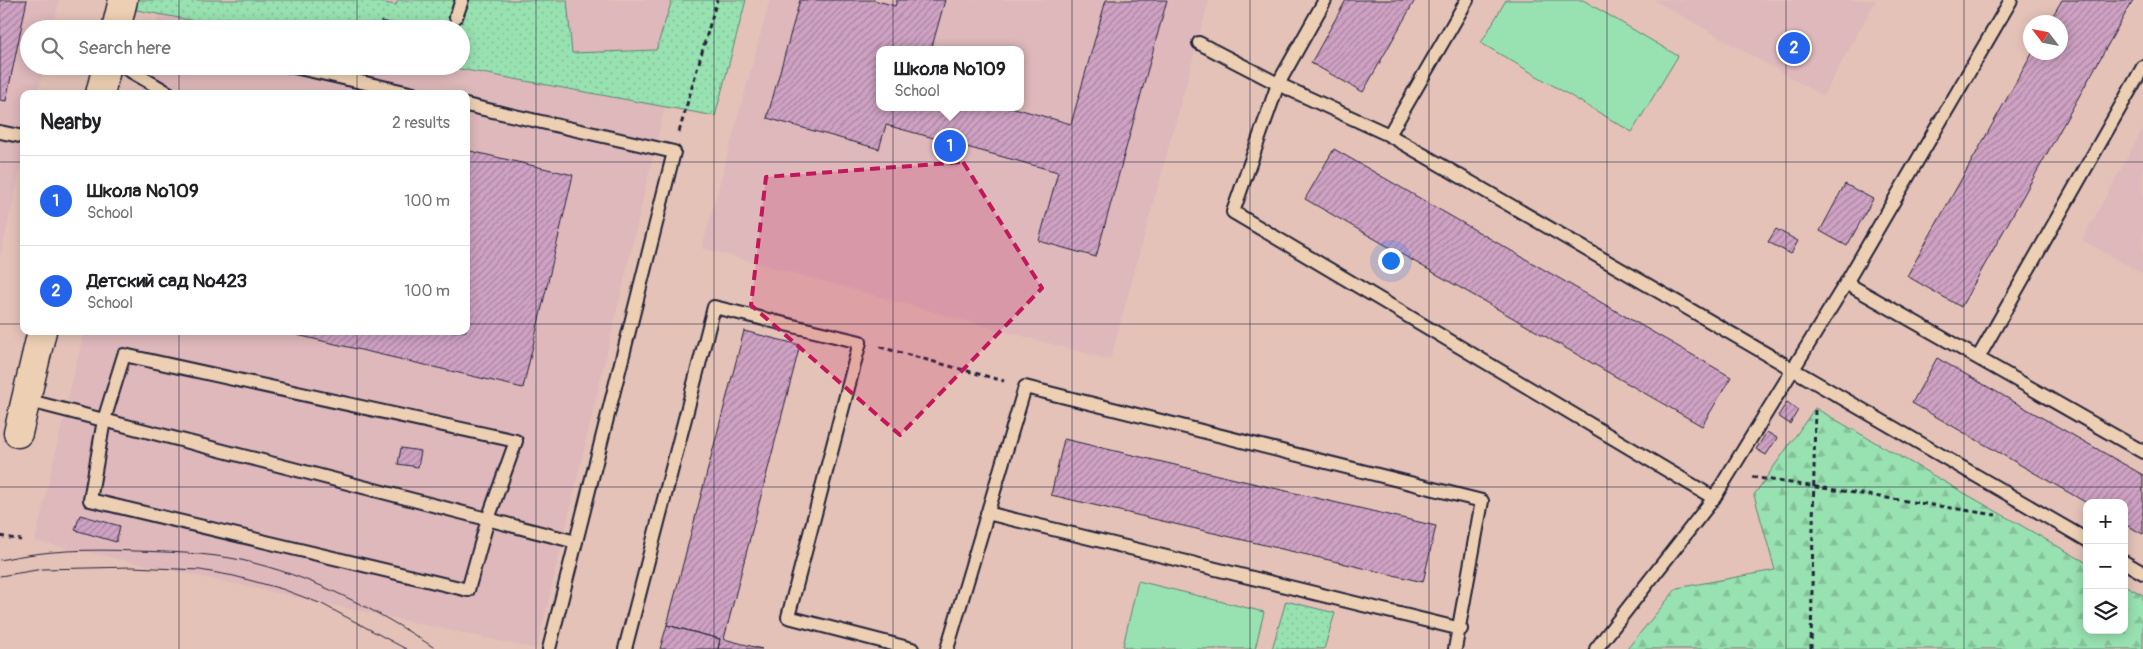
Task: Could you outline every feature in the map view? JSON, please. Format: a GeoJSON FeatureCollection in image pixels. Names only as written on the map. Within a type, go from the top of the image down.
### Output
{"type":"FeatureCollection","features":[{"type":"Feature","properties":{"kind":"street"},"geometry":{"type":"LineString","coordinates":[[118,20],[123,0]]}},
{"type":"Feature","properties":{"kind":"street"},"geometry":{"type":"LineString","coordinates":[[101,90],[105,75]]}},
{"type":"Feature","properties":{"kind":"street"},"geometry":{"type":"LineString","coordinates":[[14,432],[26,400],[41,335]]}},
{"type":"Feature","properties":{"kind":"lane"},"geometry":{"type":"LineString","coordinates":[[456,16],[462,0]]}},
{"type":"Feature","properties":{"kind":"lane"},"geometry":{"type":"LineString","coordinates":[[1326,0],[1278,84],[1233,212],[1714,498]]}},
{"type":"Feature","properties":{"kind":"lane"},"geometry":{"type":"LineString","coordinates":[[1389,135],[1467,0]]}},
{"type":"Feature","properties":{"kind":"lane"},"geometry":{"type":"LineString","coordinates":[[1596,649],[1714,498],[1846,283],[2012,0]]}},
{"type":"Feature","properties":{"kind":"lane"},"geometry":{"type":"LineString","coordinates":[[1199,43],[1278,84],[1389,135],[2083,538]]}},
{"type":"Feature","properties":{"kind":"lane"},"geometry":{"type":"LineString","coordinates":[[1978,358],[2143,67]]}},
{"type":"Feature","properties":{"kind":"lane"},"geometry":{"type":"LineString","coordinates":[[137,75],[163,90]]}},
{"type":"Feature","properties":{"kind":"lane"},"geometry":{"type":"LineString","coordinates":[[330,75],[396,90]]}},
{"type":"Feature","properties":{"kind":"lane"},"geometry":{"type":"LineString","coordinates":[[470,106],[674,152],[549,649]]}},
{"type":"Feature","properties":{"kind":"lane"},"geometry":{"type":"LineString","coordinates":[[0,132],[20,136]]}},
{"type":"Feature","properties":{"kind":"lane"},"geometry":{"type":"LineString","coordinates":[[1846,283],[2143,452]]}},
{"type":"Feature","properties":{"kind":"lane"},"geometry":{"type":"LineString","coordinates":[[625,649],[714,307],[860,342],[788,618],[912,649]]}},
{"type":"Feature","properties":{"kind":"lane"},"geometry":{"type":"LineString","coordinates":[[124,355],[516,441],[488,519],[468,590],[90,500],[104,420],[124,355]]}},
{"type":"Feature","properties":{"kind":"lane"},"geometry":{"type":"LineString","coordinates":[[947,649],[1025,387],[1482,501],[1461,629],[1455,649]]}},
{"type":"Feature","properties":{"kind":"lane"},"geometry":{"type":"LineString","coordinates":[[26,400],[576,542]]}},
{"type":"Feature","properties":{"kind":"lane"},"geometry":{"type":"LineString","coordinates":[[987,513],[1461,629]]}},
{"type":"Feature","properties":{"kind":"lane"},"geometry":{"type":"LineString","coordinates":[[2128,564],[2143,573]]}},
{"type":"Feature","properties":{"kind":"path"},"geometry":{"type":"LineString","coordinates":[[674,152],[716,0]]}},
{"type":"Feature","properties":{"kind":"path"},"geometry":{"type":"LineString","coordinates":[[860,342],[1025,387]]}},
{"type":"Feature","properties":{"kind":"path"},"geometry":{"type":"LineString","coordinates":[[1811,649],[1815,408]]}},
{"type":"Feature","properties":{"kind":"path"},"geometry":{"type":"LineString","coordinates":[[1730,473],[2004,516]]}},
{"type":"Feature","properties":{"kind":"path"},"geometry":{"type":"LineString","coordinates":[[0,536],[21,540]]}},
{"type":"Feature","properties":{"kind":"highlighted area"},"geometry":{"type":"Polygon","coordinates":[[[963,162],[1042,288],[900,435],[751,305],[766,177],[963,162]]]}},
{"type":"Feature","properties":{"kind":"shaded area"},"geometry":{"type":"Polygon","coordinates":[[[0,0],[59,0],[55,20],[20,20],[20,75],[42,75],[39,90],[20,90],[20,171],[0,258],[0,0]]]}},
{"type":"Feature","properties":{"kind":"shaded area"},"geometry":{"type":"Polygon","coordinates":[[[162,0],[695,0],[663,114],[537,649],[35,541],[83,335],[470,335],[470,90],[141,90],[144,75],[470,75],[470,20],[157,20],[162,0]]]}},
{"type":"Feature","properties":{"kind":"shaded area"},"geometry":{"type":"Polygon","coordinates":[[[770,0],[1209,0],[1110,360],[702,248],[770,0]]]}},
{"type":"Feature","properties":{"kind":"shaded area"},"geometry":{"type":"Polygon","coordinates":[[[1654,0],[1876,0],[1823,96],[1654,0]]]}},
{"type":"Feature","properties":{"kind":"shaded area"},"geometry":{"type":"Polygon","coordinates":[[[2143,129],[2143,274],[2082,240],[2143,129]]]}},
{"type":"Feature","properties":{"kind":"green space"},"geometry":{"type":"Polygon","coordinates":[[[128,0],[366,0],[396,5],[398,0],[567,0],[572,53],[656,50],[672,0],[746,0],[715,116],[470,71],[470,20],[190,20],[126,8],[128,0]]]}},
{"type":"Feature","properties":{"kind":"green space"},"geometry":{"type":"Polygon","coordinates":[[[1506,0],[1583,0],[1678,56],[1632,132],[1481,43],[1506,0]]]}},
{"type":"Feature","properties":{"kind":"green space"},"geometry":{"type":"Polygon","coordinates":[[[1815,408],[2083,561],[2083,634],[2128,634],[2128,587],[2143,595],[2143,649],[1627,649],[1677,588],[1775,570],[1754,495],[1815,408]]]}},
{"type":"Feature","properties":{"kind":"green space"},"geometry":{"type":"Polygon","coordinates":[[[1138,581],[1264,612],[1255,649],[1135,649],[1123,646],[1138,581]]]}},
{"type":"Feature","properties":{"kind":"green space"},"geometry":{"type":"Polygon","coordinates":[[[1286,601],[1335,613],[1324,649],[1272,649],[1286,601]]]}},
{"type":"Feature","properties":{"kind":"building"},"geometry":{"type":"Polygon","coordinates":[[[0,0],[27,0],[23,20],[20,20],[20,34],[6,101],[0,100],[0,0]]]}},
{"type":"Feature","properties":{"kind":"building"},"geometry":{"type":"Polygon","coordinates":[[[800,0],[874,0],[895,6],[897,0],[945,0],[932,46],[876,46],[876,111],[1024,111],[1071,124],[1106,0],[1167,0],[1096,257],[1039,241],[1058,172],[886,125],[879,149],[767,118],[800,0]]]}},
{"type":"Feature","properties":{"kind":"building"},"geometry":{"type":"Polygon","coordinates":[[[1346,0],[1415,0],[1363,92],[1311,63],[1346,0]]]}},
{"type":"Feature","properties":{"kind":"building"},"geometry":{"type":"Polygon","coordinates":[[[2062,0],[2133,0],[1961,307],[1907,276],[2028,60],[2068,60],[2068,15],[2053,15],[2062,0]]]}},
{"type":"Feature","properties":{"kind":"building"},"geometry":{"type":"Polygon","coordinates":[[[1334,149],[1731,377],[1702,426],[1305,199],[1334,149]]]}},
{"type":"Feature","properties":{"kind":"building"},"geometry":{"type":"Polygon","coordinates":[[[470,151],[573,175],[523,388],[297,335],[470,335],[470,151]]]}},
{"type":"Feature","properties":{"kind":"building"},"geometry":{"type":"Polygon","coordinates":[[[1845,184],[1873,199],[1847,246],[1820,231],[1845,184]]]}},
{"type":"Feature","properties":{"kind":"building"},"geometry":{"type":"Polygon","coordinates":[[[1776,229],[1798,241],[1791,254],[1768,242],[1776,229]]]}},
{"type":"Feature","properties":{"kind":"building"},"geometry":{"type":"Polygon","coordinates":[[[744,331],[800,345],[724,639],[762,649],[718,649],[720,639],[667,625],[744,331]]]}},
{"type":"Feature","properties":{"kind":"building"},"geometry":{"type":"Polygon","coordinates":[[[1937,358],[2143,475],[2143,534],[2128,526],[2128,499],[2083,499],[2083,501],[1912,403],[1937,358]]]}},
{"type":"Feature","properties":{"kind":"building"},"geometry":{"type":"Polygon","coordinates":[[[1787,402],[1798,410],[1790,424],[1778,416],[1787,402]]]}},
{"type":"Feature","properties":{"kind":"building"},"geometry":{"type":"Polygon","coordinates":[[[1767,432],[1777,438],[1766,455],[1756,449],[1767,432]]]}},
{"type":"Feature","properties":{"kind":"building"},"geometry":{"type":"Polygon","coordinates":[[[1064,439],[1436,526],[1423,582],[1051,495],[1064,439]]]}},
{"type":"Feature","properties":{"kind":"building"},"geometry":{"type":"Polygon","coordinates":[[[401,448],[421,451],[418,467],[398,464],[401,448]]]}},
{"type":"Feature","properties":{"kind":"building"},"geometry":{"type":"Polygon","coordinates":[[[80,515],[120,526],[116,542],[75,530],[80,515]]]}},
{"type":"Feature","properties":{"kind":"building"},"geometry":{"type":"Polygon","coordinates":[[[667,625],[720,639],[718,649],[660,649],[667,625]]]}},
{"type":"Feature","properties":{"kind":"tram line"},"geometry":{"type":"LineString","coordinates":[[0,560],[50,552],[101,550],[188,553],[241,560],[318,584],[391,621],[436,649]]}},
{"type":"Feature","properties":{"kind":"tram line"},"geometry":{"type":"LineString","coordinates":[[0,576],[43,569],[132,567],[200,570],[234,576],[282,589],[322,604],[406,649]]}},
{"type":"Feature","properties":{"kind":"place","name":"Детский сад №423"},"geometry":{"type":"Point","coordinates":[1794,48]}},
{"type":"Feature","properties":{"kind":"place","name":"Школа №109"},"geometry":{"type":"Point","coordinates":[950,146]}}]}
